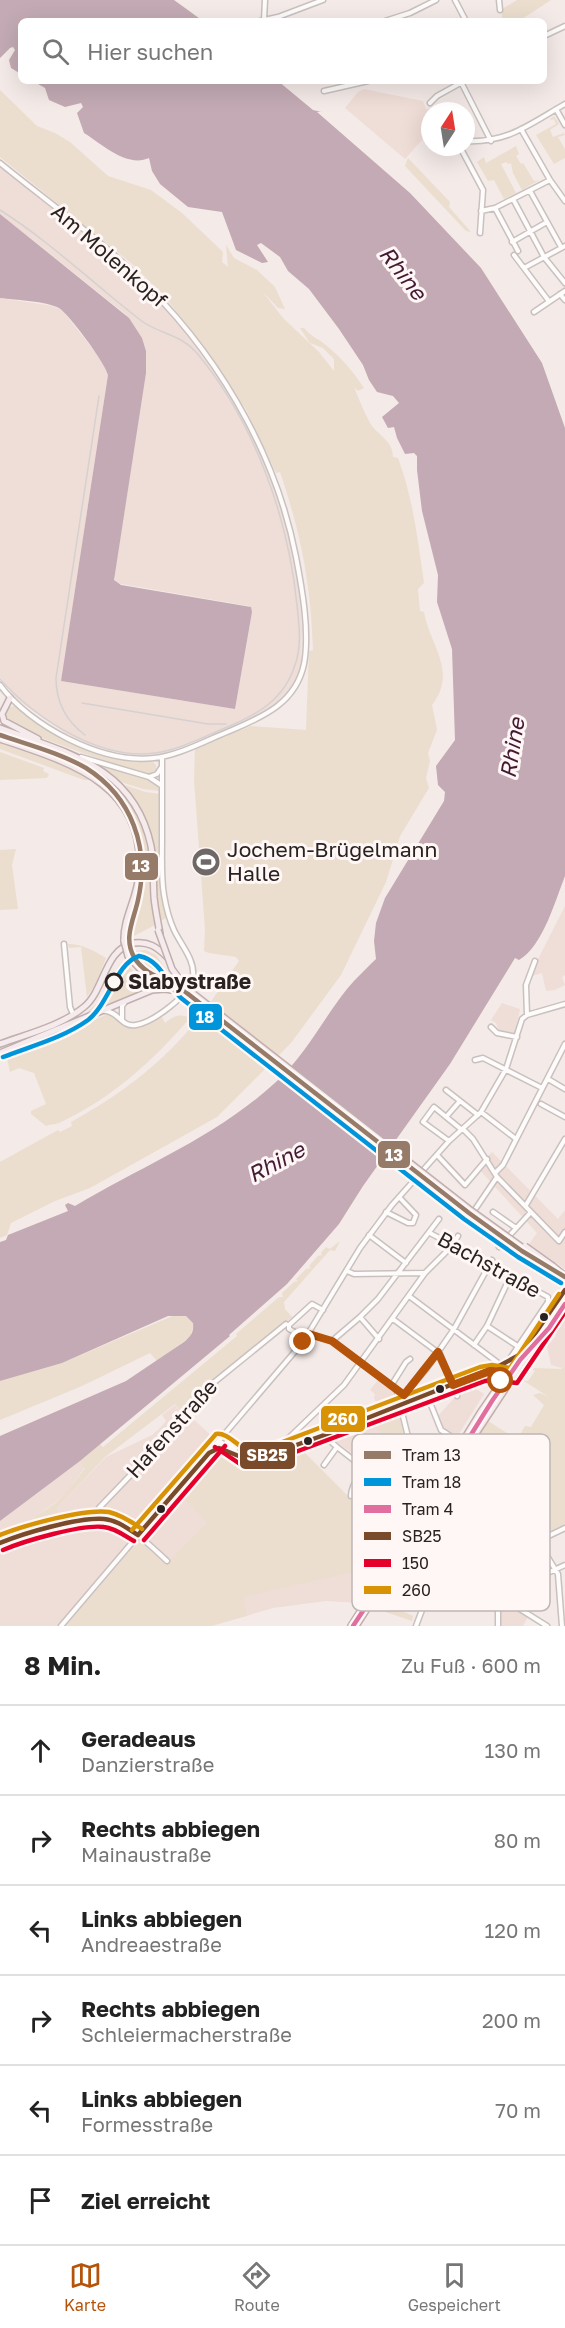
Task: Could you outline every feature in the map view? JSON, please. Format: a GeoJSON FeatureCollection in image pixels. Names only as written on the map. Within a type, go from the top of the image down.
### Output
{"type":"FeatureCollection","features":[{"type":"Feature","properties":{"kind":"main road"},"geometry":{"type":"LineString","coordinates":[[10,698],[2,714],[4,721],[55,749]]}},
{"type":"Feature","properties":{"kind":"main road"},"geometry":{"type":"LineString","coordinates":[[0,729],[72,754],[96,766],[122,789],[138,809],[148,836],[153,861],[158,930],[166,957],[186,988],[440,1187],[532,1254],[541,1269]]}},
{"type":"Feature","properties":{"kind":"main road"},"geometry":{"type":"LineString","coordinates":[[0,729],[84,761],[110,778]]}},
{"type":"Feature","properties":{"kind":"main road"},"geometry":{"type":"LineString","coordinates":[[0,739],[72,765],[94,777],[106,787],[130,820],[139,852],[138,887],[125,926],[124,941],[128,956],[141,970],[176,990],[460,1210],[565,1285]]}},
{"type":"Feature","properties":{"kind":"main road"},"geometry":{"type":"LineString","coordinates":[[157,922],[163,945],[178,976],[197,996],[409,1161],[565,1275]]}},
{"type":"Feature","properties":{"kind":"main road"},"geometry":{"type":"LineString","coordinates":[[0,1044],[73,1014],[90,1002],[111,959],[123,948],[143,943],[158,948],[166,957]]}},
{"type":"Feature","properties":{"kind":"main road"},"geometry":{"type":"LineString","coordinates":[[0,1053],[152,990],[176,990]]}},
{"type":"Feature","properties":{"kind":"main road"},"geometry":{"type":"LineString","coordinates":[[467,1434],[521,1350],[562,1299],[560,1287],[548,1269],[553,1266]]}},
{"type":"Feature","properties":{"kind":"main road"},"geometry":{"type":"LineString","coordinates":[[476,1434],[562,1299],[565,1290]]}},
{"type":"Feature","properties":{"kind":"main road"},"geometry":{"type":"LineString","coordinates":[[498,1399],[502,1390],[500,1384]]}},
{"type":"Feature","properties":{"kind":"main road"},"geometry":{"type":"LineString","coordinates":[[351,1626],[362,1611]]}},
{"type":"Feature","properties":{"kind":"main road"},"geometry":{"type":"LineString","coordinates":[[356,1626],[364,1611]]}},
{"type":"Feature","properties":{"kind":"street"},"geometry":{"type":"LineString","coordinates":[[263,18],[265,0]]}},
{"type":"Feature","properties":{"kind":"street"},"geometry":{"type":"LineString","coordinates":[[272,18],[323,0]]}},
{"type":"Feature","properties":{"kind":"street"},"geometry":{"type":"LineString","coordinates":[[394,18],[436,0]]}},
{"type":"Feature","properties":{"kind":"street"},"geometry":{"type":"LineString","coordinates":[[455,0],[464,18]]}},
{"type":"Feature","properties":{"kind":"street"},"geometry":{"type":"LineString","coordinates":[[499,0],[500,10]]}},
{"type":"Feature","properties":{"kind":"street"},"geometry":{"type":"LineString","coordinates":[[547,35],[565,26]]}},
{"type":"Feature","properties":{"kind":"street"},"geometry":{"type":"LineString","coordinates":[[324,91],[355,84]]}},
{"type":"Feature","properties":{"kind":"street"},"geometry":{"type":"LineString","coordinates":[[431,102],[458,84]]}},
{"type":"Feature","properties":{"kind":"street"},"geometry":{"type":"LineString","coordinates":[[463,84],[491,141]]}},
{"type":"Feature","properties":{"kind":"street"},"geometry":{"type":"LineString","coordinates":[[475,141],[491,141],[521,129],[565,104]]}},
{"type":"Feature","properties":{"kind":"street"},"geometry":{"type":"LineString","coordinates":[[556,109],[565,125]]}},
{"type":"Feature","properties":{"kind":"street"},"geometry":{"type":"LineString","coordinates":[[521,129],[550,180],[565,201]]}},
{"type":"Feature","properties":{"kind":"street"},"geometry":{"type":"LineString","coordinates":[[465,156],[483,190],[480,233]]}},
{"type":"Feature","properties":{"kind":"street","name":"Am Molenkopf"},"geometry":{"type":"LineString","coordinates":[[0,164],[131,269],[180,321],[216,370],[253,431],[272,473],[289,522],[300,579],[304,624],[303,664],[294,688],[276,708],[258,719],[162,757],[133,759],[85,746],[43,723],[10,698],[0,685]]}},
{"type":"Feature","properties":{"kind":"street"},"geometry":{"type":"LineString","coordinates":[[481,211],[495,208],[550,180]]}},
{"type":"Feature","properties":{"kind":"street"},"geometry":{"type":"LineString","coordinates":[[524,268],[564,246],[547,222],[530,191]]}},
{"type":"Feature","properties":{"kind":"street"},"geometry":{"type":"LineString","coordinates":[[513,199],[544,257],[565,283]]}},
{"type":"Feature","properties":{"kind":"street"},"geometry":{"type":"LineString","coordinates":[[495,208],[524,268],[548,300]]}},
{"type":"Feature","properties":{"kind":"street"},"geometry":{"type":"LineString","coordinates":[[512,242],[547,222]]}},
{"type":"Feature","properties":{"kind":"street"},"geometry":{"type":"LineString","coordinates":[[534,312],[548,300],[565,291]]}},
{"type":"Feature","properties":{"kind":"street"},"geometry":{"type":"LineString","coordinates":[[560,294],[565,300]]}},
{"type":"Feature","properties":{"kind":"street"},"geometry":{"type":"LineString","coordinates":[[72,754],[149,777],[159,782],[162,787]]}},
{"type":"Feature","properties":{"kind":"street"},"geometry":{"type":"LineString","coordinates":[[104,1011],[114,1013],[128,1025],[135,1026],[143,1023],[180,999],[191,985],[194,974],[191,962],[170,920],[162,880],[162,757]]}},
{"type":"Feature","properties":{"kind":"street"},"geometry":{"type":"LineString","coordinates":[[149,777],[157,774],[162,767]]}},
{"type":"Feature","properties":{"kind":"street"},"geometry":{"type":"LineString","coordinates":[[64,944],[70,1007],[73,1014]]}},
{"type":"Feature","properties":{"kind":"street"},"geometry":{"type":"LineString","coordinates":[[527,1015],[526,985],[535,961]]}},
{"type":"Feature","properties":{"kind":"street"},"geometry":{"type":"LineString","coordinates":[[122,1021],[122,1006],[126,1001]]}},
{"type":"Feature","properties":{"kind":"street"},"geometry":{"type":"LineString","coordinates":[[61,1626],[308,1336],[369,1235],[386,1212],[449,1141],[479,1114],[506,1069],[522,1019],[527,1015],[565,1004]]}},
{"type":"Feature","properties":{"kind":"street"},"geometry":{"type":"LineString","coordinates":[[491,1027],[497,1033],[517,1037]]}},
{"type":"Feature","properties":{"kind":"street"},"geometry":{"type":"LineString","coordinates":[[476,1208],[538,1103],[542,1088],[565,1044]]}},
{"type":"Feature","properties":{"kind":"street"},"geometry":{"type":"LineString","coordinates":[[475,1060],[483,1058],[542,1088]]}},
{"type":"Feature","properties":{"kind":"street"},"geometry":{"type":"LineString","coordinates":[[548,1079],[565,1089]]}},
{"type":"Feature","properties":{"kind":"street"},"geometry":{"type":"LineString","coordinates":[[446,1090],[516,1139]]}},
{"type":"Feature","properties":{"kind":"street"},"geometry":{"type":"LineString","coordinates":[[446,1117],[460,1101]]}},
{"type":"Feature","properties":{"kind":"street"},"geometry":{"type":"LineString","coordinates":[[538,1103],[565,1117]]}},
{"type":"Feature","properties":{"kind":"street"},"geometry":{"type":"LineString","coordinates":[[449,1141],[423,1122],[434,1107],[474,1139],[496,1175],[559,1241],[565,1232]]}},
{"type":"Feature","properties":{"kind":"street"},"geometry":{"type":"LineString","coordinates":[[526,1205],[565,1139]]}},
{"type":"Feature","properties":{"kind":"street"},"geometry":{"type":"LineString","coordinates":[[437,1155],[465,1185],[487,1160]]}},
{"type":"Feature","properties":{"kind":"street","name":"Bachstraße"},"geometry":{"type":"LineString","coordinates":[[386,1212],[408,1223],[412,1224],[415,1221],[416,1215],[399,1197]]}},
{"type":"Feature","properties":{"kind":"street"},"geometry":{"type":"LineString","coordinates":[[493,1212],[516,1228]]}},
{"type":"Feature","properties":{"kind":"street"},"geometry":{"type":"LineString","coordinates":[[500,1247],[531,1212]]}},
{"type":"Feature","properties":{"kind":"street"},"geometry":{"type":"LineString","coordinates":[[332,1341],[360,1317],[398,1274],[439,1219]]}},
{"type":"Feature","properties":{"kind":"street","name":"Bachstraße"},"geometry":{"type":"LineString","coordinates":[[430,1231],[452,1246],[548,1298],[548,1302],[521,1350]]}},
{"type":"Feature","properties":{"kind":"street"},"geometry":{"type":"LineString","coordinates":[[369,1235],[406,1263]]}},
{"type":"Feature","properties":{"kind":"street"},"geometry":{"type":"LineString","coordinates":[[272,1454],[344,1385],[425,1273],[452,1246],[458,1236]]}},
{"type":"Feature","properties":{"kind":"street"},"geometry":{"type":"LineString","coordinates":[[404,1395],[454,1329],[492,1260]]}},
{"type":"Feature","properties":{"kind":"street"},"geometry":{"type":"LineString","coordinates":[[347,1271],[354,1274],[425,1273]]}},
{"type":"Feature","properties":{"kind":"street"},"geometry":{"type":"LineString","coordinates":[[474,1345],[487,1326],[510,1277]]}},
{"type":"Feature","properties":{"kind":"street"},"geometry":{"type":"LineString","coordinates":[[409,1296],[501,1365]]}},
{"type":"Feature","properties":{"kind":"street","name":"Hafenstraße"},"geometry":{"type":"LineString","coordinates":[[94,1519],[99,1508],[165,1438],[201,1393],[312,1304],[323,1310]]}},
{"type":"Feature","properties":{"kind":"street"},"geometry":{"type":"LineString","coordinates":[[360,1317],[378,1339]]}},
{"type":"Feature","properties":{"kind":"street"},"geometry":{"type":"LineString","coordinates":[[393,1319],[438,1352],[457,1396]]}},
{"type":"Feature","properties":{"kind":"street"},"geometry":{"type":"LineString","coordinates":[[287,1325],[289,1329],[308,1336],[332,1341],[404,1395],[408,1403]]}},
{"type":"Feature","properties":{"kind":"street"},"geometry":{"type":"LineString","coordinates":[[487,1326],[521,1350]]}},
{"type":"Feature","properties":{"kind":"street"},"geometry":{"type":"LineString","coordinates":[[209,1453],[219,1449],[253,1460],[272,1454],[483,1374],[501,1365],[521,1350]]}},
{"type":"Feature","properties":{"kind":"street"},"geometry":{"type":"LineString","coordinates":[[512,1358],[521,1350]]}},
{"type":"Feature","properties":{"kind":"street"},"geometry":{"type":"LineString","coordinates":[[391,1386],[410,1359]]}},
{"type":"Feature","properties":{"kind":"street"},"geometry":{"type":"LineString","coordinates":[[483,1374],[497,1372],[514,1376]]}},
{"type":"Feature","properties":{"kind":"street"},"geometry":{"type":"LineString","coordinates":[[497,1372],[501,1377],[500,1384]]}},
{"type":"Feature","properties":{"kind":"street"},"geometry":{"type":"LineString","coordinates":[[397,1391],[409,1434]]}},
{"type":"Feature","properties":{"kind":"street"},"geometry":{"type":"LineString","coordinates":[[427,1395],[440,1428],[446,1433]]}},
{"type":"Feature","properties":{"kind":"street"},"geometry":{"type":"LineString","coordinates":[[227,1432],[227,1441],[241,1455]]}},
{"type":"Feature","properties":{"kind":"street"},"geometry":{"type":"LineString","coordinates":[[327,1434],[330,1440],[352,1458]]}},
{"type":"Feature","properties":{"kind":"street"},"geometry":{"type":"LineString","coordinates":[[293,1435],[294,1441],[301,1444]]}},
{"type":"Feature","properties":{"kind":"street"},"geometry":{"type":"LineString","coordinates":[[288,1448],[293,1435]]}},
{"type":"Feature","properties":{"kind":"street"},"geometry":{"type":"LineString","coordinates":[[287,1439],[288,1448]]}},
{"type":"Feature","properties":{"kind":"street"},"geometry":{"type":"LineString","coordinates":[[219,1441],[241,1455]]}},
{"type":"Feature","properties":{"kind":"street"},"geometry":{"type":"LineString","coordinates":[[324,1465],[338,1447]]}},
{"type":"Feature","properties":{"kind":"street"},"geometry":{"type":"LineString","coordinates":[[351,1496],[352,1490]]}},
{"type":"Feature","properties":{"kind":"street"},"geometry":{"type":"LineString","coordinates":[[0,1543],[9,1538],[94,1519],[114,1521],[138,1535],[167,1561]]}},
{"type":"Feature","properties":{"kind":"street"},"geometry":{"type":"LineString","coordinates":[[550,1535],[565,1528]]}},
{"type":"Feature","properties":{"kind":"street"},"geometry":{"type":"LineString","coordinates":[[550,1562],[558,1574],[563,1606],[560,1625]]}},
{"type":"Feature","properties":{"kind":"street"},"geometry":{"type":"LineString","coordinates":[[550,1572],[565,1565]]}},
{"type":"Feature","properties":{"kind":"street"},"geometry":{"type":"LineString","coordinates":[[416,1626],[421,1611]]}},
{"type":"Feature","properties":{"kind":"street"},"geometry":{"type":"LineString","coordinates":[[497,1611],[498,1626]]}},
{"type":"Feature","properties":{"kind":"street"},"geometry":{"type":"LineString","coordinates":[[523,1611],[546,1626]]}},
{"type":"Feature","properties":{"kind":"shaded area"},"geometry":{"type":"Polygon","coordinates":[[[517,0],[551,0],[524,18],[502,18],[502,9],[517,0]]]}},
{"type":"Feature","properties":{"kind":"shaded area"},"geometry":{"type":"Polygon","coordinates":[[[364,89],[423,101],[421,102],[421,141],[405,159],[345,108],[358,92],[364,89]]]}},
{"type":"Feature","properties":{"kind":"shaded area"},"geometry":{"type":"Polygon","coordinates":[[[0,90],[37,126],[70,142],[108,176],[151,190],[182,213],[223,252],[222,262],[228,267],[226,245],[234,258],[257,270],[275,287],[285,309],[278,308],[262,291],[283,318],[319,352],[334,371],[334,359],[323,348],[310,343],[300,328],[304,328],[333,351],[356,377],[364,388],[358,391],[354,387],[370,423],[390,446],[393,457],[398,458],[408,488],[424,583],[418,589],[420,611],[424,612],[440,658],[443,681],[432,705],[437,730],[428,753],[430,761],[426,778],[429,788],[400,836],[386,882],[341,975],[291,1043],[217,1117],[90,1188],[55,1201],[11,1223],[7,1235],[0,1238],[0,1162],[58,1130],[60,1132],[72,1126],[71,1122],[105,1102],[152,1067],[193,1025],[239,961],[236,957],[204,951],[205,930],[194,780],[195,749],[251,726],[306,730],[309,651],[313,650],[304,559],[294,517],[280,472],[276,473],[245,408],[193,332],[163,295],[131,263],[0,157],[0,90]]]}},
{"type":"Feature","properties":{"kind":"shaded area"},"geometry":{"type":"Polygon","coordinates":[[[554,116],[559,124],[550,130],[553,137],[564,133],[565,135],[558,137],[565,149],[565,158],[554,164],[536,135],[556,124],[554,119],[550,119],[554,116]]]}},
{"type":"Feature","properties":{"kind":"shaded area"},"geometry":{"type":"Polygon","coordinates":[[[516,146],[519,154],[516,156],[521,164],[523,163],[534,181],[539,180],[522,190],[513,173],[511,163],[501,164],[516,193],[504,199],[494,180],[488,181],[477,162],[484,157],[486,163],[516,146]]]}},
{"type":"Feature","properties":{"kind":"shaded area"},"geometry":{"type":"Polygon","coordinates":[[[408,158],[450,202],[449,207],[471,232],[466,231],[405,166],[408,158]]]}},
{"type":"Feature","properties":{"kind":"shaded area"},"geometry":{"type":"Polygon","coordinates":[[[0,165],[130,270],[164,304],[230,393],[248,425],[288,529],[299,583],[302,628],[301,664],[293,688],[261,716],[163,754],[133,755],[85,743],[65,733],[16,699],[0,677],[0,298],[53,306],[62,310],[100,358],[108,375],[61,681],[235,709],[252,612],[249,606],[116,583],[114,577],[146,373],[146,351],[142,338],[124,313],[0,214],[0,165]]]}},
{"type":"Feature","properties":{"kind":"shaded area"},"geometry":{"type":"Polygon","coordinates":[[[14,706],[56,734],[89,750],[128,760],[153,762],[156,765],[156,772],[150,776],[135,772],[42,738],[6,718],[7,708],[14,706]]]}},
{"type":"Feature","properties":{"kind":"shaded area"},"geometry":{"type":"Polygon","coordinates":[[[0,741],[69,766],[91,780],[84,780],[0,749],[0,741]]]}},
{"type":"Feature","properties":{"kind":"shaded area"},"geometry":{"type":"Polygon","coordinates":[[[0,752],[44,768],[43,771],[49,774],[47,778],[0,780],[0,752]]]}},
{"type":"Feature","properties":{"kind":"shaded area"},"geometry":{"type":"Polygon","coordinates":[[[99,765],[153,781],[159,784],[160,791],[143,789],[121,782],[99,765]]]}},
{"type":"Feature","properties":{"kind":"shaded area"},"geometry":{"type":"Polygon","coordinates":[[[125,785],[160,794],[161,876],[167,918],[160,921],[155,862],[148,826],[144,815],[125,785]]]}},
{"type":"Feature","properties":{"kind":"shaded area"},"geometry":{"type":"Polygon","coordinates":[[[115,786],[128,800],[137,816],[148,851],[155,925],[132,937],[144,887],[144,847],[136,820],[115,786]]]}},
{"type":"Feature","properties":{"kind":"shaded area"},"geometry":{"type":"Polygon","coordinates":[[[16,849],[12,865],[18,909],[0,910],[0,850],[16,849]]]}},
{"type":"Feature","properties":{"kind":"shaded area"},"geometry":{"type":"Polygon","coordinates":[[[565,906],[565,975],[562,977],[565,985],[546,991],[542,973],[529,977],[565,906]]]}},
{"type":"Feature","properties":{"kind":"shaded area"},"geometry":{"type":"Polygon","coordinates":[[[68,944],[73,944],[93,950],[106,958],[96,983],[87,997],[81,947],[69,948],[68,944]]]}},
{"type":"Feature","properties":{"kind":"shaded area"},"geometry":{"type":"Polygon","coordinates":[[[146,950],[156,955],[172,978],[171,980],[147,967],[134,951],[146,950]]]}},
{"type":"Feature","properties":{"kind":"shaded area"},"geometry":{"type":"Polygon","coordinates":[[[126,962],[134,972],[160,985],[83,1016],[102,998],[119,965],[126,962]]]}},
{"type":"Feature","properties":{"kind":"shaded area"},"geometry":{"type":"Polygon","coordinates":[[[502,1003],[520,1009],[514,1035],[499,1032],[496,1023],[491,1020],[502,1003]]]}},
{"type":"Feature","properties":{"kind":"shaded area"},"geometry":{"type":"Polygon","coordinates":[[[110,1013],[125,1026],[134,1028],[160,1014],[165,1023],[177,1016],[190,1018],[146,1064],[114,1091],[59,1123],[46,1126],[31,1114],[31,1111],[46,1104],[34,1073],[19,1068],[10,1072],[7,1058],[110,1013]]]}},
{"type":"Feature","properties":{"kind":"shaded area"},"geometry":{"type":"Polygon","coordinates":[[[492,1152],[558,1219],[565,1210],[565,1269],[529,1244],[537,1233],[478,1168],[492,1152]]]}},
{"type":"Feature","properties":{"kind":"shaded area"},"geometry":{"type":"Polygon","coordinates":[[[340,1241],[335,1251],[330,1250],[284,1302],[285,1309],[292,1317],[210,1381],[182,1413],[175,1404],[105,1457],[57,1508],[63,1524],[19,1533],[18,1529],[54,1504],[67,1491],[85,1468],[80,1461],[100,1444],[103,1447],[237,1336],[236,1334],[279,1297],[283,1297],[282,1293],[298,1281],[296,1279],[306,1269],[311,1268],[309,1266],[318,1256],[322,1255],[326,1247],[330,1249],[340,1241]]]}},
{"type":"Feature","properties":{"kind":"shaded area"},"geometry":{"type":"Polygon","coordinates":[[[175,1315],[186,1316],[194,1324],[190,1337],[157,1361],[150,1353],[82,1386],[0,1420],[0,1381],[62,1363],[175,1315]]]}},
{"type":"Feature","properties":{"kind":"shaded area"},"geometry":{"type":"Polygon","coordinates":[[[565,1319],[565,1365],[561,1368],[551,1365],[547,1346],[556,1336],[554,1334],[565,1319]]]}},
{"type":"Feature","properties":{"kind":"shaded area"},"geometry":{"type":"Polygon","coordinates":[[[565,1365],[565,1524],[550,1531],[550,1434],[520,1434],[525,1426],[531,1427],[544,1405],[533,1395],[540,1393],[549,1397],[524,1381],[528,1381],[535,1371],[534,1368],[561,1369],[565,1365]]]}},
{"type":"Feature","properties":{"kind":"shaded area"},"geometry":{"type":"Polygon","coordinates":[[[378,1380],[396,1393],[397,1398],[394,1403],[380,1409],[374,1398],[375,1394],[370,1390],[378,1380]]]}},
{"type":"Feature","properties":{"kind":"shaded area"},"geometry":{"type":"Polygon","coordinates":[[[476,1389],[484,1394],[459,1434],[452,1434],[443,1429],[438,1416],[455,1397],[476,1389]]]}},
{"type":"Feature","properties":{"kind":"shaded area"},"geometry":{"type":"Polygon","coordinates":[[[175,1405],[215,1439],[177,1486],[182,1491],[215,1478],[259,1472],[288,1453],[352,1568],[352,1602],[326,1601],[273,1608],[212,1626],[0,1626],[0,1550],[10,1542],[65,1530],[57,1508],[106,1457],[152,1435],[159,1429],[166,1421],[162,1415],[175,1405]]]}},
{"type":"Feature","properties":{"kind":"shaded area"},"geometry":{"type":"Polygon","coordinates":[[[399,1410],[406,1434],[352,1434],[352,1454],[336,1441],[334,1436],[399,1410]]]}},
{"type":"Feature","properties":{"kind":"shaded area"},"geometry":{"type":"Polygon","coordinates":[[[398,1412],[403,1433],[383,1434],[374,1426],[375,1421],[398,1412]]]}},
{"type":"Feature","properties":{"kind":"shaded area"},"geometry":{"type":"Polygon","coordinates":[[[488,1421],[508,1434],[480,1434],[488,1421]]]}},
{"type":"Feature","properties":{"kind":"shaded area"},"geometry":{"type":"Polygon","coordinates":[[[300,1448],[352,1500],[352,1572],[243,1597],[247,1616],[209,1626],[66,1626],[139,1541],[165,1565],[207,1523],[180,1494],[212,1453],[222,1450],[253,1463],[259,1463],[300,1448]]]}},
{"type":"Feature","properties":{"kind":"shaded area"},"geometry":{"type":"Polygon","coordinates":[[[80,1461],[85,1467],[67,1492],[18,1529],[0,1536],[0,1521],[80,1461]]]}},
{"type":"Feature","properties":{"kind":"shaded area"},"geometry":{"type":"Polygon","coordinates":[[[383,1611],[402,1611],[413,1616],[412,1621],[383,1611]]]}},
{"type":"Feature","properties":{"kind":"shaded area"},"geometry":{"type":"Polygon","coordinates":[[[501,1611],[520,1611],[529,1615],[523,1626],[501,1626],[501,1611]]]}},
{"type":"Feature","properties":{"kind":"water"},"geometry":{"type":"Polygon","coordinates":[[[0,0],[174,0],[199,18],[18,18],[18,72],[11,68],[9,60],[15,50],[13,47],[0,58],[0,0]]]}},
{"type":"Feature","properties":{"kind":"water","name":"Rhine"},"geometry":{"type":"Polygon","coordinates":[[[38,84],[282,84],[313,110],[321,112],[317,112],[410,193],[481,268],[542,363],[565,428],[565,876],[547,922],[535,944],[519,960],[515,958],[450,1064],[363,1186],[339,1224],[287,1284],[230,1336],[80,1461],[0,1521],[0,1436],[126,1381],[184,1342],[192,1334],[193,1323],[186,1316],[168,1316],[62,1363],[0,1381],[0,1242],[6,1240],[8,1235],[68,1211],[65,1205],[68,1203],[75,1206],[204,1135],[253,1101],[286,1072],[347,989],[376,959],[374,941],[376,923],[385,898],[444,801],[445,792],[438,785],[436,766],[455,740],[452,649],[437,602],[438,575],[422,511],[417,456],[414,453],[405,454],[394,427],[388,428],[382,417],[399,403],[393,396],[377,392],[363,365],[339,329],[309,289],[288,271],[280,257],[261,243],[257,245],[268,262],[262,263],[236,250],[222,212],[188,207],[160,184],[152,171],[149,158],[132,160],[124,157],[84,133],[77,113],[83,107],[81,103],[65,107],[49,100],[45,88],[38,84]]]}},
{"type":"Feature","properties":{"kind":"water"},"geometry":{"type":"Polygon","coordinates":[[[0,214],[129,318],[142,338],[146,351],[146,373],[114,580],[121,585],[251,607],[235,709],[61,681],[108,375],[101,361],[71,319],[59,308],[39,302],[0,298],[0,214]]]}},
{"type":"Feature","properties":{"kind":"railway"},"geometry":{"type":"LineString","coordinates":[[0,210],[41,239],[143,322],[190,346],[217,379],[251,439],[276,504],[286,538],[292,571],[299,635],[299,650],[290,677],[284,688],[268,705],[248,718],[200,739],[155,753],[134,754],[112,750],[70,734],[31,708],[0,679]]}},
{"type":"Feature","properties":{"kind":"railway"},"geometry":{"type":"LineString","coordinates":[[85,735],[72,724],[63,710],[56,687],[56,678],[99,396]]}},
{"type":"Feature","properties":{"kind":"railway"},"geometry":{"type":"LineString","coordinates":[[82,703],[208,724],[226,724]]}},
{"type":"Feature","properties":{"kind":"tram line","name":"13"},"geometry":{"type":"LineString","coordinates":[[0,735],[55,754],[86,768],[102,780],[126,809],[134,825],[141,862],[138,900],[129,936],[131,950],[138,963],[156,976],[183,990],[469,1213],[522,1251],[565,1277]]}},
{"type":"Feature","properties":{"kind":"tram line","name":"18"},"geometry":{"type":"LineString","coordinates":[[3,1057],[58,1037],[88,1020],[102,1004],[124,967],[139,956],[147,958],[158,967],[181,998],[464,1219],[518,1257],[561,1283]]}},
{"type":"Feature","properties":{"kind":"tram line","name":"4"},"geometry":{"type":"LineString","coordinates":[[471,1434],[520,1360],[549,1328],[565,1304]]}},
{"type":"Feature","properties":{"kind":"tram line","name":"4"},"geometry":{"type":"LineString","coordinates":[[353,1626],[363,1611]]}},
{"type":"Feature","properties":{"kind":"transit line","name":"SB25"},"geometry":{"type":"LineString","coordinates":[[138,1535],[209,1453],[219,1448],[246,1459],[257,1459],[327,1434],[501,1365],[521,1354],[565,1290]]}},
{"type":"Feature","properties":{"kind":"transit line","name":"260"},"geometry":{"type":"LineString","coordinates":[[132,1530],[216,1434],[226,1436],[245,1449],[256,1452],[480,1367],[492,1365],[510,1368],[559,1294]]}},
{"type":"Feature","properties":{"kind":"transit line","name":"150"},"geometry":{"type":"LineString","coordinates":[[215,1447],[243,1466],[258,1466],[485,1381],[517,1383],[565,1312]]}},
{"type":"Feature","properties":{"kind":"transit line","name":"150"},"geometry":{"type":"LineString","coordinates":[[144,1540],[225,1446]]}},
{"type":"Feature","properties":{"kind":"transit line","name":"260"},"geometry":{"type":"LineString","coordinates":[[0,1535],[54,1519],[99,1511],[118,1515],[142,1529]]}},
{"type":"Feature","properties":{"kind":"transit line","name":"SB25"},"geometry":{"type":"LineString","coordinates":[[0,1543],[52,1526],[93,1519],[113,1521],[138,1535]]}},
{"type":"Feature","properties":{"kind":"transit line","name":"150"},"geometry":{"type":"LineString","coordinates":[[3,1550],[53,1534],[94,1527],[112,1529],[134,1541]]}},
{"type":"Feature","properties":{"kind":"place","name":"Jochem-Brügelmann Halle"},"geometry":{"type":"Point","coordinates":[206,862]}},
{"type":"Feature","properties":{"kind":"place","name":"Slabystraße"},"geometry":{"type":"Point","coordinates":[114,982]}},
{"type":"Feature","properties":{"kind":"route"},"geometry":{"type":"LineString","coordinates":[[303,1342],[309,1334],[332,1341],[404,1395],[438,1352],[453,1385],[490,1371],[497,1372],[501,1381]]}}]}
